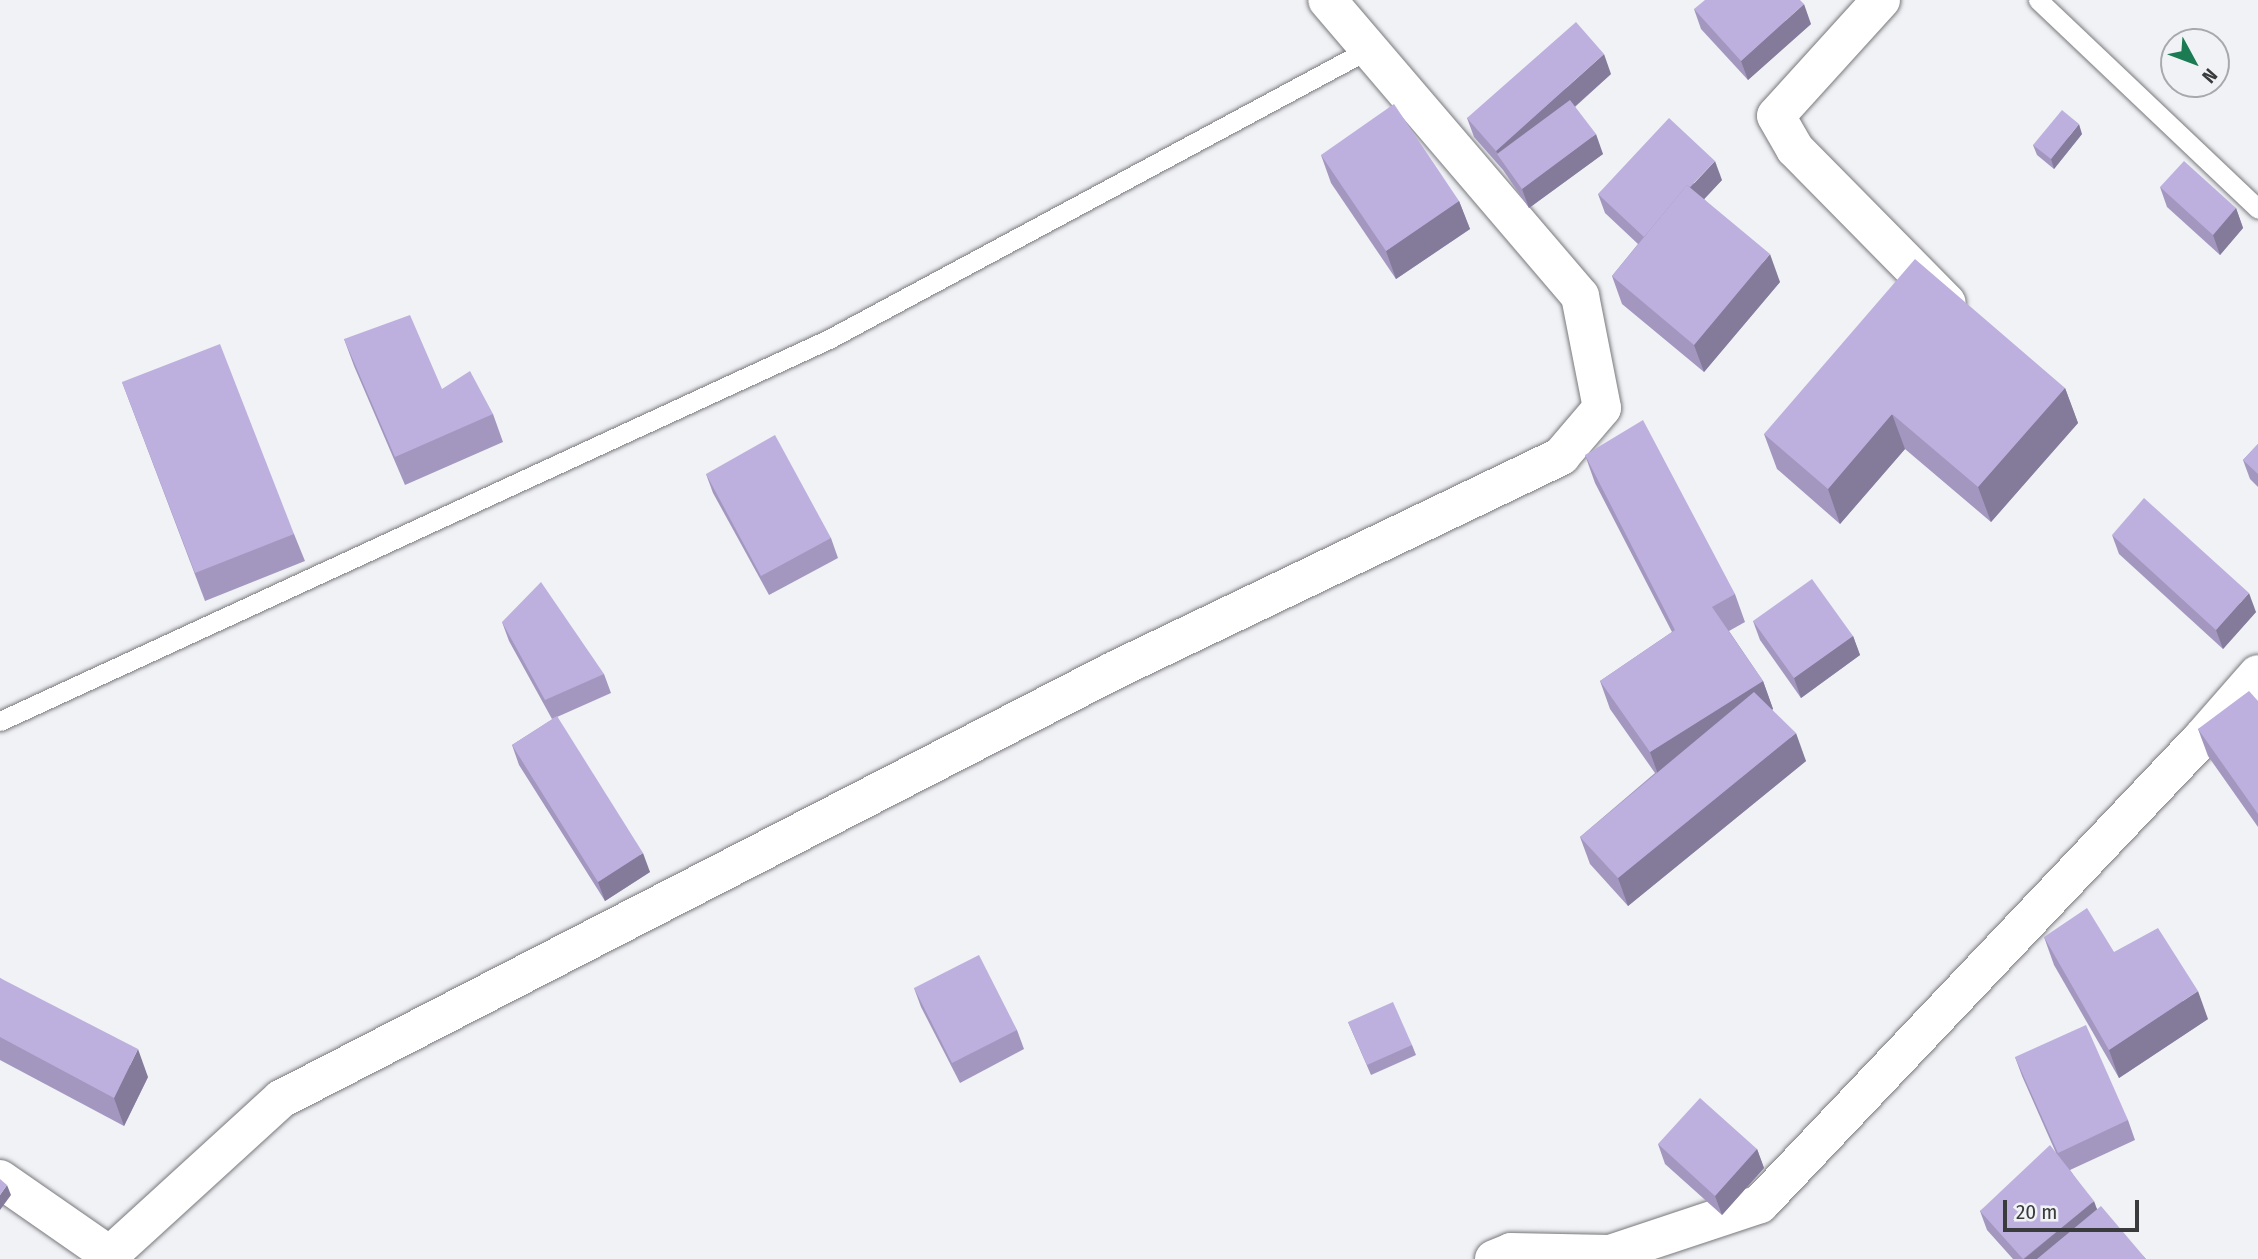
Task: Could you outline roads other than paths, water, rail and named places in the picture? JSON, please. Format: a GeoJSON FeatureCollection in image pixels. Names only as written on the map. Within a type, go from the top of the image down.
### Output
{"type":"FeatureCollection","features":[{"type":"Feature","properties":{"kind":"street"},"geometry":{"type":"LineString","coordinates":[[0,1179],[112,1257],[281,1100],[1113,671],[1561,456],[1602,408],[1580,296],[1327,0]]}},
{"type":"Feature","properties":{"kind":"street"},"geometry":{"type":"LineString","coordinates":[[1881,0],[1776,116],[1796,149],[1974,331]]}},
{"type":"Feature","properties":{"kind":"street"},"geometry":{"type":"LineString","coordinates":[[1494,1259],[1511,1252],[1611,1254],[1760,1204],[2192,749],[2258,674]]}},
{"type":"Feature","properties":{"kind":"lane"},"geometry":{"type":"LineString","coordinates":[[2038,0],[2258,209]]}},
{"type":"Feature","properties":{"kind":"lane"},"geometry":{"type":"LineString","coordinates":[[0,721],[829,339],[1369,49]]}}]}
